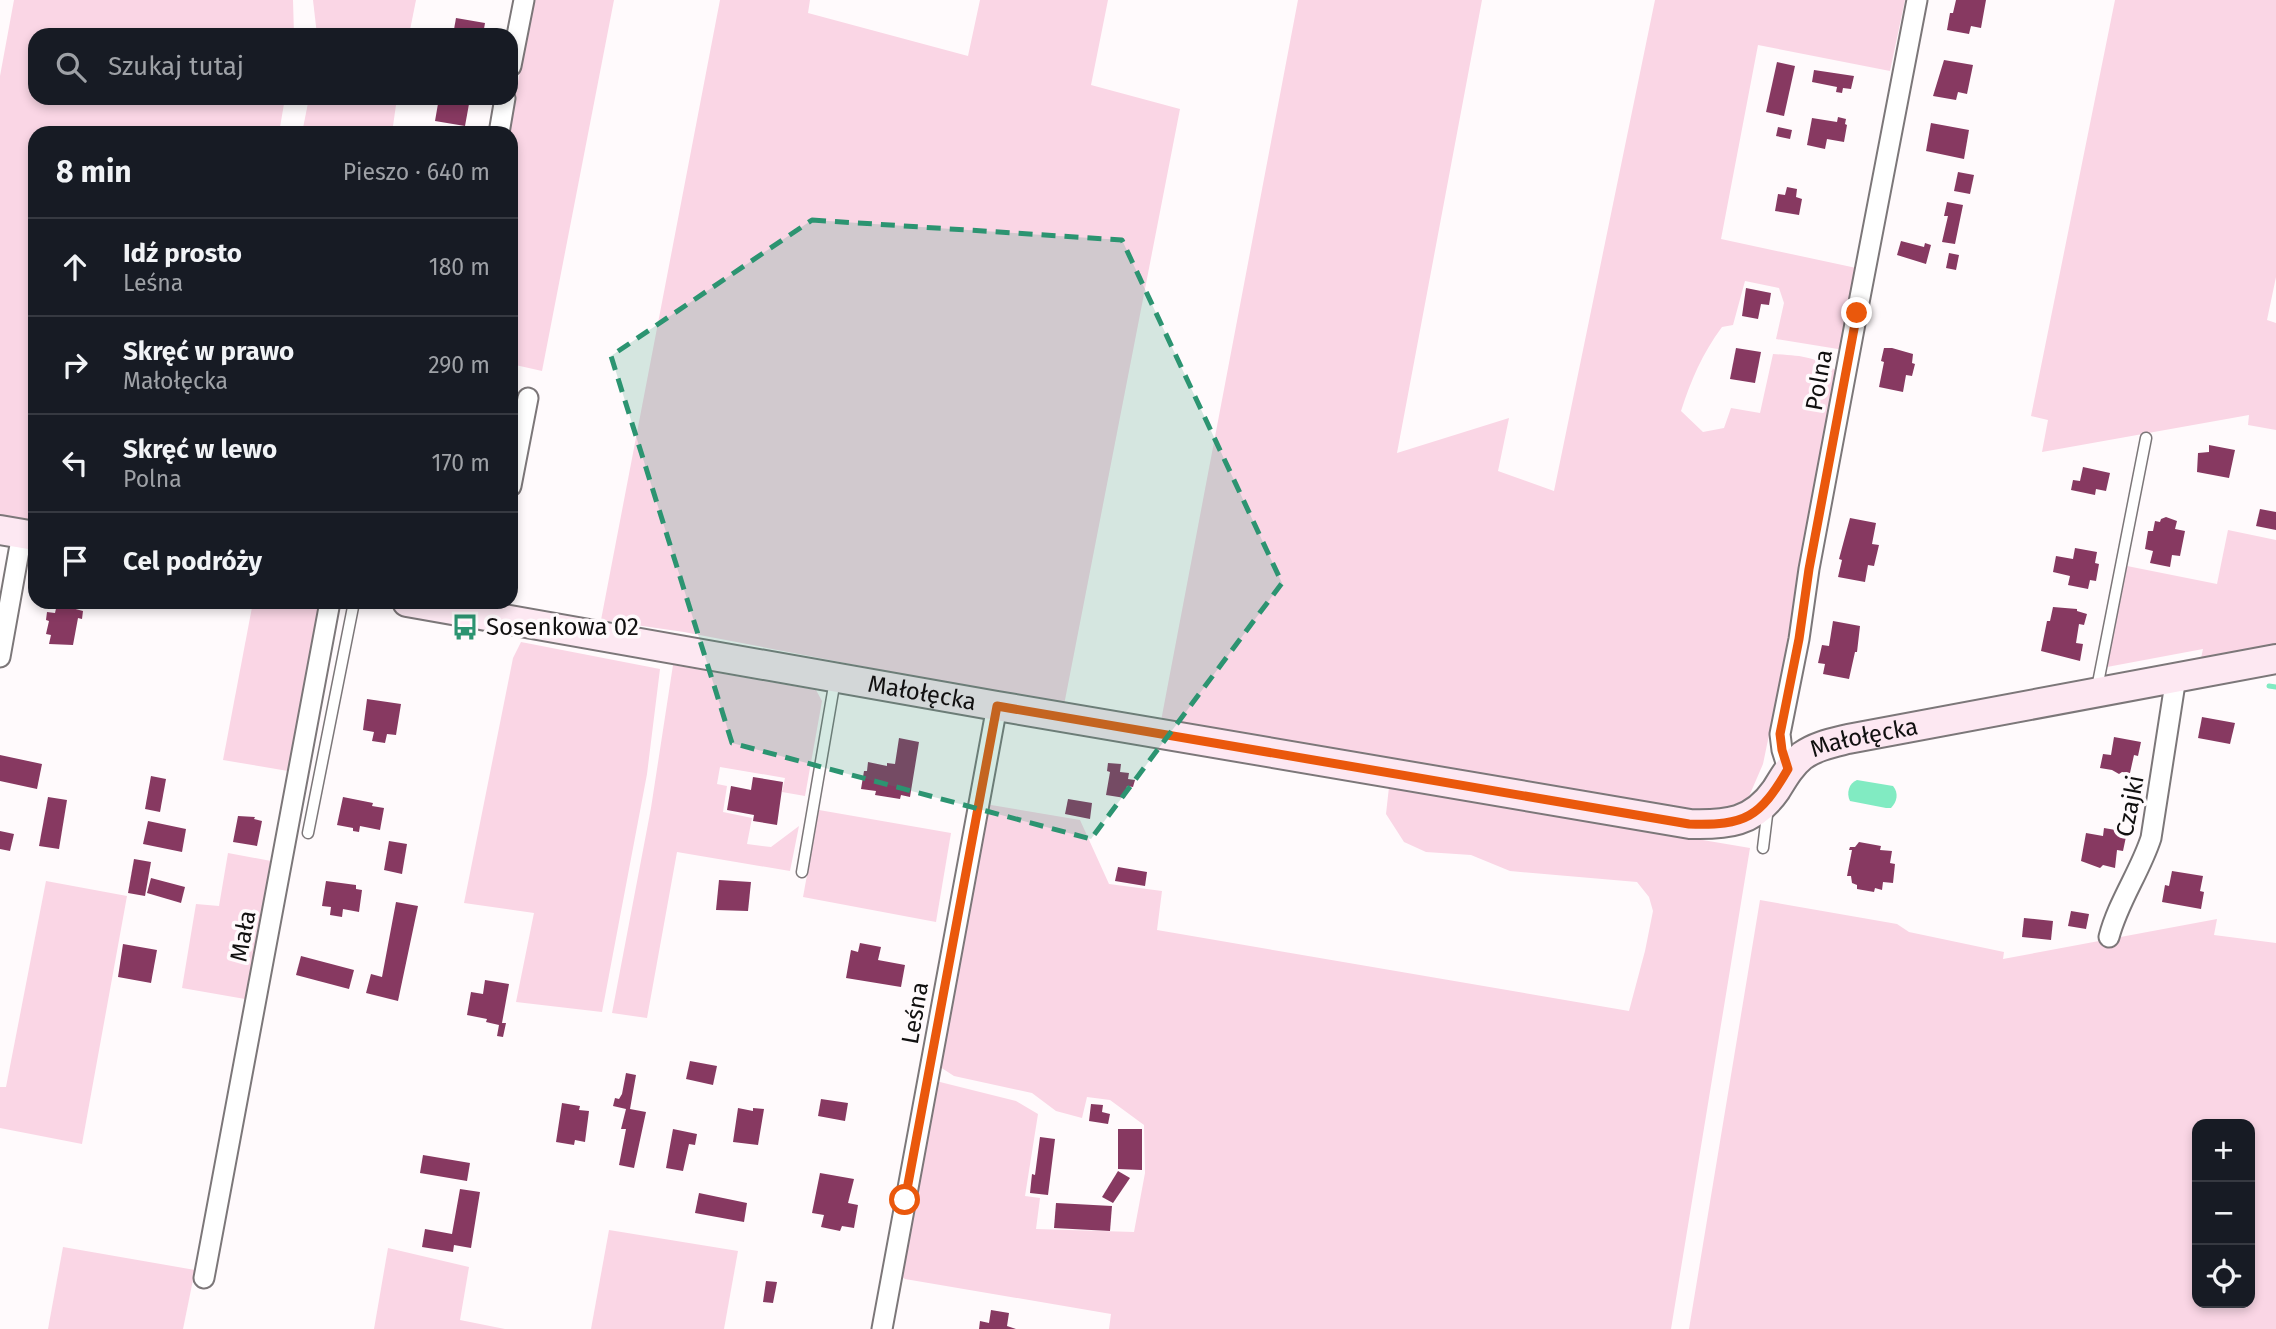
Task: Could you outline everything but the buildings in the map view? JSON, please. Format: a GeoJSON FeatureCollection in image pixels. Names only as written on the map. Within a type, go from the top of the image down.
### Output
{"type":"FeatureCollection","features":[{"type":"Feature","properties":{"kind":"street"},"geometry":{"type":"LineString","coordinates":[[518,30],[524,0]]}},
{"type":"Feature","properties":{"kind":"street","name":"Polna"},"geometry":{"type":"LineString","coordinates":[[1788,769],[1780,734],[1854,326],[1917,0]]}},
{"type":"Feature","properties":{"kind":"street"},"geometry":{"type":"LineString","coordinates":[[500,126],[504,105]]}},
{"type":"Feature","properties":{"kind":"street"},"geometry":{"type":"LineString","coordinates":[[518,450],[528,398]]}},
{"type":"Feature","properties":{"kind":"street"},"geometry":{"type":"LineString","coordinates":[[0,657],[19,533]]}},
{"type":"Feature","properties":{"kind":"street","name":"Mała"},"geometry":{"type":"LineString","coordinates":[[204,1278],[329,609]]}},
{"type":"Feature","properties":{"kind":"street","name":"Małołęcka"},"geometry":{"type":"LineString","coordinates":[[488,609],[835,678],[1689,824],[1738,821],[1749,817],[1768,802],[1788,769],[1813,749],[1848,739],[2276,659]]}},
{"type":"Feature","properties":{"kind":"street","name":"Czajki"},"geometry":{"type":"LineString","coordinates":[[2109,937],[2114,918],[2146,854],[2151,838],[2176,677]]}},
{"type":"Feature","properties":{"kind":"street","name":"Leśna"},"geometry":{"type":"LineString","coordinates":[[882,1329],[997,706]]}},
{"type":"Feature","properties":{"kind":"lane"},"geometry":{"type":"LineString","coordinates":[[2096,691],[2146,438]]}},
{"type":"Feature","properties":{"kind":"lane"},"geometry":{"type":"LineString","coordinates":[[308,833],[353,609]]}},
{"type":"Feature","properties":{"kind":"lane"},"geometry":{"type":"LineString","coordinates":[[802,872],[835,678]]}},
{"type":"Feature","properties":{"kind":"lane"},"geometry":{"type":"LineString","coordinates":[[1763,848],[1768,802]]}},
{"type":"Feature","properties":{"kind":"highlighted area"},"geometry":{"type":"Polygon","coordinates":[[[812,220],[1122,240],[1282,583],[1091,839],[732,743],[611,356],[812,220]]]}},
{"type":"Feature","properties":{"kind":"shaded area"},"geometry":{"type":"Polygon","coordinates":[[[14,0],[293,0],[294,28],[28,28],[28,105],[284,105],[280,126],[28,126],[28,524],[0,519],[0,76],[14,0]]]}},
{"type":"Feature","properties":{"kind":"shaded area"},"geometry":{"type":"Polygon","coordinates":[[[313,0],[416,0],[410,28],[316,28],[313,0]]]}},
{"type":"Feature","properties":{"kind":"shaded area"},"geometry":{"type":"Polygon","coordinates":[[[534,0],[614,0],[542,371],[518,366],[518,126],[509,126],[513,105],[518,105],[518,82],[534,0]]]}},
{"type":"Feature","properties":{"kind":"shaded area"},"geometry":{"type":"Polygon","coordinates":[[[720,0],[810,0],[808,13],[968,56],[980,0],[1108,0],[1091,85],[1180,109],[1064,705],[684,632],[601,620],[720,0]]]}},
{"type":"Feature","properties":{"kind":"shaded area"},"geometry":{"type":"Polygon","coordinates":[[[1298,0],[1482,0],[1397,453],[1509,418],[1498,471],[1554,491],[1655,0],[1905,0],[1890,71],[1758,45],[1721,239],[1861,269],[1844,350],[1776,339],[1784,303],[1779,288],[1745,281],[1733,325],[1722,327],[1709,347],[1693,378],[1681,411],[1703,432],[1724,428],[1731,408],[1760,413],[1773,354],[1808,358],[1840,373],[1763,764],[1747,801],[1732,810],[1707,814],[1440,766],[1351,754],[1161,721],[1298,0]]]}},
{"type":"Feature","properties":{"kind":"shaded area"},"geometry":{"type":"Polygon","coordinates":[[[2115,0],[2276,0],[2276,277],[2267,320],[2276,323],[2276,430],[2248,425],[2249,415],[2042,452],[2048,420],[2031,416],[2115,0]]]}},
{"type":"Feature","properties":{"kind":"shaded area"},"geometry":{"type":"Polygon","coordinates":[[[308,105],[396,105],[393,126],[303,126],[308,105]]]}},
{"type":"Feature","properties":{"kind":"shaded area"},"geometry":{"type":"Polygon","coordinates":[[[2228,530],[2276,540],[2276,650],[2200,663],[2203,649],[2107,667],[2127,566],[2217,584],[2228,530]]]}},
{"type":"Feature","properties":{"kind":"shaded area"},"geometry":{"type":"Polygon","coordinates":[[[252,609],[318,609],[288,771],[223,760],[252,609]]]}},
{"type":"Feature","properties":{"kind":"shaded area"},"geometry":{"type":"Polygon","coordinates":[[[521,642],[660,669],[647,774],[602,1012],[516,1002],[534,913],[464,903],[513,658],[521,642]]]}},
{"type":"Feature","properties":{"kind":"shaded area"},"geometry":{"type":"Polygon","coordinates":[[[673,665],[816,690],[822,701],[805,796],[782,792],[785,778],[720,767],[717,784],[727,786],[723,812],[752,818],[747,844],[771,847],[799,826],[790,871],[677,852],[647,1018],[612,1013],[651,808],[673,665]]]}},
{"type":"Feature","properties":{"kind":"shaded area"},"geometry":{"type":"Polygon","coordinates":[[[1857,780],[1893,786],[1897,794],[1893,806],[1886,808],[1850,801],[1849,789],[1857,780]]]}},
{"type":"Feature","properties":{"kind":"shaded area"},"geometry":{"type":"Polygon","coordinates":[[[1389,787],[1750,848],[1671,1329],[1109,1329],[1111,1314],[905,1279],[900,1275],[932,1080],[1016,1101],[1038,1114],[1025,1196],[1040,1198],[1036,1229],[1134,1232],[1145,1173],[1144,1125],[1110,1100],[1087,1097],[1082,1118],[1056,1111],[1032,1093],[954,1076],[937,1065],[985,804],[1080,820],[1109,884],[1162,891],[1157,930],[1629,1011],[1653,911],[1649,897],[1637,882],[1510,871],[1471,855],[1426,852],[1404,842],[1386,814],[1389,787]]]}},
{"type":"Feature","properties":{"kind":"shaded area"},"geometry":{"type":"Polygon","coordinates":[[[819,810],[951,833],[936,922],[803,897],[819,810]]]}},
{"type":"Feature","properties":{"kind":"shaded area"},"geometry":{"type":"Polygon","coordinates":[[[228,853],[271,861],[245,999],[182,988],[196,904],[219,906],[228,853]]]}},
{"type":"Feature","properties":{"kind":"shaded area"},"geometry":{"type":"Polygon","coordinates":[[[46,881],[127,896],[82,1144],[0,1128],[0,1087],[6,1087],[46,881]]]}},
{"type":"Feature","properties":{"kind":"shaded area"},"geometry":{"type":"Polygon","coordinates":[[[1760,900],[1897,924],[1909,932],[2004,952],[2003,959],[2217,919],[2214,935],[2276,943],[2276,1329],[1689,1329],[1760,900]]]}},
{"type":"Feature","properties":{"kind":"shaded area"},"geometry":{"type":"Polygon","coordinates":[[[609,1230],[738,1251],[724,1329],[591,1329],[609,1230]]]}},
{"type":"Feature","properties":{"kind":"shaded area"},"geometry":{"type":"Polygon","coordinates":[[[63,1247],[195,1270],[183,1329],[48,1329],[63,1247]]]}},
{"type":"Feature","properties":{"kind":"shaded area"},"geometry":{"type":"Polygon","coordinates":[[[388,1248],[469,1267],[460,1320],[505,1329],[374,1329],[388,1248]]]}},
{"type":"Feature","properties":{"kind":"waterway"},"geometry":{"type":"LineString","coordinates":[[2269,686],[2276,687]]}},
{"type":"Feature","properties":{"kind":"place","name":"Sosenkowa 02"},"geometry":{"type":"Point","coordinates":[465,627]}},
{"type":"Feature","properties":{"kind":"route"},"geometry":{"type":"LineString","coordinates":[[905,1200],[997,706],[1689,824],[1721,823],[1749,817],[1768,802],[1788,769],[1780,734],[1857,313]]}}]}
